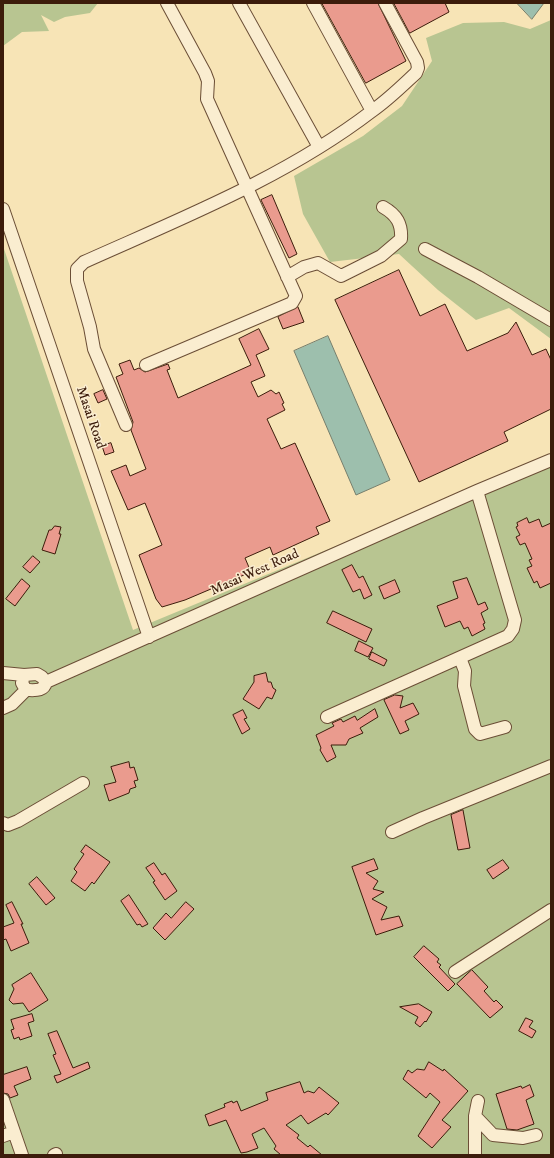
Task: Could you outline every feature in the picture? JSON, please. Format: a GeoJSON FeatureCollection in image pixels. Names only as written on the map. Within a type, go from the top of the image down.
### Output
{"type":"FeatureCollection","features":[{"type":"Feature","properties":{"kind":"street"},"geometry":{"type":"LineString","coordinates":[[146,364],[292,303],[296,296],[246,189],[207,99],[208,81],[206,73],[167,3]]}},
{"type":"Feature","properties":{"kind":"street"},"geometry":{"type":"LineString","coordinates":[[239,3],[319,147]]}},
{"type":"Feature","properties":{"kind":"street"},"geometry":{"type":"LineString","coordinates":[[313,3],[372,111]]}},
{"type":"Feature","properties":{"kind":"street"},"geometry":{"type":"LineString","coordinates":[[126,425],[94,349],[90,327],[77,281],[77,269],[84,262],[246,189],[319,147],[372,111],[416,73],[418,68],[417,62],[385,3]]}},
{"type":"Feature","properties":{"kind":"street"},"geometry":{"type":"LineString","coordinates":[[287,277],[304,267],[318,263],[341,276],[381,256],[401,239],[402,228],[394,213],[383,207]]}},
{"type":"Feature","properties":{"kind":"street","name":"Masai Road"},"geometry":{"type":"LineString","coordinates":[[3,209],[149,637]]}},
{"type":"Feature","properties":{"kind":"street"},"geometry":{"type":"LineString","coordinates":[[425,249],[478,277],[551,320]]}},
{"type":"Feature","properties":{"kind":"street","name":"Masai West Road"},"geometry":{"type":"LineString","coordinates":[[46,682],[477,491],[551,461]]}},
{"type":"Feature","properties":{"kind":"street"},"geometry":{"type":"LineString","coordinates":[[327,717],[508,636],[513,629],[515,620],[477,491]]}},
{"type":"Feature","properties":{"kind":"street"},"geometry":{"type":"LineString","coordinates":[[460,658],[465,671],[464,686],[475,729],[480,734],[505,728]]}},
{"type":"Feature","properties":{"kind":"street"},"geometry":{"type":"LineString","coordinates":[[3,673],[24,676],[37,674],[46,682],[45,686],[41,689],[26,690],[12,704],[3,708]]}},
{"type":"Feature","properties":{"kind":"street"},"geometry":{"type":"LineString","coordinates":[[24,676],[22,683],[26,690]]}},
{"type":"Feature","properties":{"kind":"street"},"geometry":{"type":"LineString","coordinates":[[392,832],[551,766]]}},
{"type":"Feature","properties":{"kind":"street"},"geometry":{"type":"LineString","coordinates":[[3,823],[8,825],[18,821],[83,783]]}},
{"type":"Feature","properties":{"kind":"street"},"geometry":{"type":"LineString","coordinates":[[455,972],[551,910]]}},
{"type":"Feature","properties":{"kind":"street"},"geometry":{"type":"LineString","coordinates":[[3,1100],[9,1134],[22,1155]]}},
{"type":"Feature","properties":{"kind":"street"},"geometry":{"type":"LineString","coordinates":[[475,1155],[475,1116],[478,1101]]}},
{"type":"Feature","properties":{"kind":"street"},"geometry":{"type":"LineString","coordinates":[[475,1116],[492,1135],[523,1138],[536,1135]]}},
{"type":"Feature","properties":{"kind":"green space"},"geometry":{"type":"Polygon","coordinates":[[[3,3],[98,3],[90,13],[65,17],[54,22],[41,15],[49,31],[22,32],[3,46],[3,3]]]}},
{"type":"Feature","properties":{"kind":"green space"},"geometry":{"type":"Polygon","coordinates":[[[551,20],[551,339],[509,308],[476,320],[438,290],[399,254],[330,262],[303,214],[294,176],[363,136],[402,106],[432,61],[426,38],[463,23],[504,22],[530,29],[551,20]]]}},
{"type":"Feature","properties":{"kind":"green space"},"geometry":{"type":"Polygon","coordinates":[[[3,246],[133,630],[551,457],[551,1155],[3,1155],[3,246]]]}},
{"type":"Feature","properties":{"kind":"shaded area"},"geometry":{"type":"Polygon","coordinates":[[[517,3],[544,3],[532,19],[517,3]]]}},
{"type":"Feature","properties":{"kind":"shaded area"},"geometry":{"type":"Polygon","coordinates":[[[328,336],[390,480],[356,495],[294,351],[328,336]]]}},
{"type":"Feature","properties":{"kind":"building"},"geometry":{"type":"Polygon","coordinates":[[[322,3],[378,3],[406,61],[366,83],[322,3]]]}},
{"type":"Feature","properties":{"kind":"building"},"geometry":{"type":"Polygon","coordinates":[[[394,3],[445,3],[449,12],[410,33],[394,3]]]}},
{"type":"Feature","properties":{"kind":"building"},"geometry":{"type":"Polygon","coordinates":[[[272,195],[297,254],[289,258],[261,200],[272,195]]]}},
{"type":"Feature","properties":{"kind":"building"},"geometry":{"type":"Polygon","coordinates":[[[399,270],[420,316],[445,304],[467,351],[508,333],[516,322],[532,355],[546,349],[551,360],[551,409],[504,432],[508,441],[419,482],[335,300],[399,270]]]}},
{"type":"Feature","properties":{"kind":"building"},"geometry":{"type":"Polygon","coordinates":[[[298,307],[304,322],[283,329],[278,317],[298,307]]]}},
{"type":"Feature","properties":{"kind":"building"},"geometry":{"type":"Polygon","coordinates":[[[259,329],[269,349],[256,355],[265,376],[251,382],[258,397],[271,390],[276,394],[279,392],[284,403],[282,404],[285,410],[267,419],[281,449],[295,443],[330,521],[316,527],[319,534],[273,555],[270,547],[245,558],[251,572],[185,600],[162,607],[156,599],[139,555],[162,545],[145,503],[128,510],[111,471],[126,465],[130,476],[146,469],[131,430],[133,422],[116,377],[123,374],[119,364],[130,360],[134,370],[139,368],[145,372],[168,364],[170,369],[167,370],[178,398],[251,365],[239,339],[259,329]]]}},
{"type":"Feature","properties":{"kind":"building"},"geometry":{"type":"Polygon","coordinates":[[[103,390],[107,399],[98,403],[94,394],[103,390]]]}},
{"type":"Feature","properties":{"kind":"building"},"geometry":{"type":"Polygon","coordinates":[[[111,443],[114,452],[105,455],[102,446],[111,443]]]}},
{"type":"Feature","properties":{"kind":"building"},"geometry":{"type":"Polygon","coordinates":[[[527,518],[529,523],[539,519],[542,527],[551,523],[551,583],[540,588],[537,581],[534,583],[527,568],[532,566],[529,560],[532,559],[525,543],[520,545],[516,537],[520,535],[516,527],[518,526],[517,523],[527,518]]]}},
{"type":"Feature","properties":{"kind":"building"},"geometry":{"type":"Polygon","coordinates":[[[55,526],[61,527],[59,534],[61,534],[55,554],[42,550],[49,530],[55,526]]]}},
{"type":"Feature","properties":{"kind":"building"},"geometry":{"type":"Polygon","coordinates":[[[33,556],[40,562],[30,573],[23,567],[33,556]]]}},
{"type":"Feature","properties":{"kind":"building"},"geometry":{"type":"Polygon","coordinates":[[[352,565],[359,578],[363,576],[372,595],[364,599],[360,589],[353,592],[342,570],[352,565]]]}},
{"type":"Feature","properties":{"kind":"building"},"geometry":{"type":"Polygon","coordinates":[[[467,578],[478,605],[485,602],[488,609],[481,613],[485,623],[483,624],[485,629],[472,636],[468,627],[464,629],[460,621],[445,627],[437,606],[458,598],[453,582],[467,578]]]}},
{"type":"Feature","properties":{"kind":"building"},"geometry":{"type":"Polygon","coordinates":[[[22,579],[30,586],[15,606],[6,599],[22,579]]]}},
{"type":"Feature","properties":{"kind":"building"},"geometry":{"type":"Polygon","coordinates":[[[395,580],[400,592],[384,599],[379,587],[395,580]]]}},
{"type":"Feature","properties":{"kind":"building"},"geometry":{"type":"Polygon","coordinates":[[[333,611],[372,629],[366,642],[327,623],[333,611]]]}},
{"type":"Feature","properties":{"kind":"building"},"geometry":{"type":"Polygon","coordinates":[[[359,641],[373,648],[368,657],[355,651],[359,641]]]}},
{"type":"Feature","properties":{"kind":"building"},"geometry":{"type":"Polygon","coordinates":[[[372,652],[387,660],[384,666],[369,659],[372,652]]]}},
{"type":"Feature","properties":{"kind":"building"},"geometry":{"type":"Polygon","coordinates":[[[266,673],[268,682],[271,682],[273,688],[276,690],[272,699],[267,697],[259,709],[243,699],[254,682],[254,676],[266,673]]]}},
{"type":"Feature","properties":{"kind":"building"},"geometry":{"type":"Polygon","coordinates":[[[395,695],[403,696],[400,708],[413,703],[419,714],[405,721],[409,730],[400,734],[384,700],[395,695]]]}},
{"type":"Feature","properties":{"kind":"building"},"geometry":{"type":"Polygon","coordinates":[[[375,709],[378,717],[360,728],[363,733],[349,739],[346,745],[331,745],[336,757],[327,762],[320,750],[321,748],[316,735],[334,726],[332,723],[341,719],[343,722],[355,716],[357,720],[375,709]]]}},
{"type":"Feature","properties":{"kind":"building"},"geometry":{"type":"Polygon","coordinates":[[[243,710],[247,718],[244,719],[250,729],[242,734],[233,715],[243,710]]]}},
{"type":"Feature","properties":{"kind":"building"},"geometry":{"type":"Polygon","coordinates":[[[129,762],[130,768],[134,767],[138,780],[134,781],[136,787],[130,789],[129,793],[109,801],[104,785],[116,782],[111,767],[129,762]]]}},
{"type":"Feature","properties":{"kind":"building"},"geometry":{"type":"Polygon","coordinates":[[[463,810],[470,848],[458,850],[451,815],[463,810]]]}},
{"type":"Feature","properties":{"kind":"building"},"geometry":{"type":"Polygon","coordinates":[[[86,845],[110,862],[94,884],[92,882],[85,891],[71,881],[77,872],[74,869],[84,854],[81,852],[86,845]]]}},
{"type":"Feature","properties":{"kind":"building"},"geometry":{"type":"Polygon","coordinates":[[[374,859],[378,869],[366,873],[378,881],[373,889],[384,892],[372,899],[387,907],[381,920],[399,916],[403,926],[376,935],[352,867],[374,859]]]}},
{"type":"Feature","properties":{"kind":"building"},"geometry":{"type":"Polygon","coordinates":[[[503,860],[509,868],[493,879],[487,870],[503,860]]]}},
{"type":"Feature","properties":{"kind":"building"},"geometry":{"type":"Polygon","coordinates":[[[154,863],[162,875],[165,873],[177,891],[165,900],[146,868],[154,863]]]}},
{"type":"Feature","properties":{"kind":"building"},"geometry":{"type":"Polygon","coordinates":[[[37,877],[55,898],[46,905],[29,884],[37,877]]]}},
{"type":"Feature","properties":{"kind":"building"},"geometry":{"type":"Polygon","coordinates":[[[129,895],[148,924],[142,927],[140,924],[137,925],[121,901],[129,895]]]}},
{"type":"Feature","properties":{"kind":"building"},"geometry":{"type":"Polygon","coordinates":[[[12,902],[23,924],[21,924],[29,943],[11,951],[6,939],[3,940],[3,927],[14,923],[6,905],[12,902]]]}},
{"type":"Feature","properties":{"kind":"building"},"geometry":{"type":"Polygon","coordinates":[[[186,902],[194,909],[165,940],[153,928],[166,913],[171,918],[186,902]]]}},
{"type":"Feature","properties":{"kind":"building"},"geometry":{"type":"Polygon","coordinates":[[[424,946],[439,959],[437,962],[441,965],[439,967],[455,984],[448,991],[414,957],[424,946]]]}},
{"type":"Feature","properties":{"kind":"building"},"geometry":{"type":"Polygon","coordinates":[[[472,970],[488,987],[484,991],[494,1002],[496,1000],[503,1007],[490,1018],[457,984],[472,970]]]}},
{"type":"Feature","properties":{"kind":"building"},"geometry":{"type":"Polygon","coordinates":[[[31,973],[48,1000],[29,1012],[23,1003],[13,1004],[9,1000],[14,989],[12,985],[31,973]]]}},
{"type":"Feature","properties":{"kind":"building"},"geometry":{"type":"Polygon","coordinates":[[[419,1004],[432,1012],[426,1022],[425,1021],[420,1027],[415,1023],[418,1017],[400,1007],[419,1004]]]}},
{"type":"Feature","properties":{"kind":"building"},"geometry":{"type":"Polygon","coordinates":[[[32,1014],[34,1021],[28,1023],[32,1036],[20,1040],[19,1037],[14,1039],[11,1030],[14,1029],[11,1020],[32,1014]]]}},
{"type":"Feature","properties":{"kind":"building"},"geometry":{"type":"Polygon","coordinates":[[[526,1018],[533,1021],[529,1027],[536,1031],[532,1038],[519,1031],[526,1018]]]}},
{"type":"Feature","properties":{"kind":"building"},"geometry":{"type":"Polygon","coordinates":[[[57,1031],[73,1068],[88,1062],[90,1068],[57,1083],[54,1076],[61,1074],[53,1055],[56,1054],[48,1034],[57,1031]]]}},
{"type":"Feature","properties":{"kind":"building"},"geometry":{"type":"Polygon","coordinates":[[[429,1062],[443,1071],[444,1069],[468,1091],[442,1120],[451,1127],[432,1148],[418,1136],[440,1102],[430,1093],[426,1098],[403,1079],[408,1070],[412,1073],[417,1069],[424,1070],[429,1062]]]}},
{"type":"Feature","properties":{"kind":"building"},"geometry":{"type":"Polygon","coordinates":[[[27,1067],[31,1079],[14,1086],[18,1095],[10,1098],[8,1094],[3,1093],[3,1075],[27,1067]]]}},
{"type":"Feature","properties":{"kind":"building"},"geometry":{"type":"Polygon","coordinates":[[[300,1082],[304,1093],[308,1091],[314,1093],[319,1087],[339,1103],[328,1115],[326,1113],[308,1124],[301,1115],[286,1125],[299,1135],[297,1138],[308,1147],[310,1145],[322,1155],[281,1155],[274,1149],[276,1146],[264,1128],[252,1134],[258,1148],[241,1153],[226,1120],[209,1126],[205,1115],[225,1107],[224,1104],[237,1101],[241,1111],[268,1100],[266,1093],[300,1082]]]}},
{"type":"Feature","properties":{"kind":"building"},"geometry":{"type":"Polygon","coordinates":[[[530,1085],[534,1096],[526,1100],[534,1124],[517,1130],[507,1129],[496,1094],[521,1086],[522,1088],[530,1085]]]}}]}
